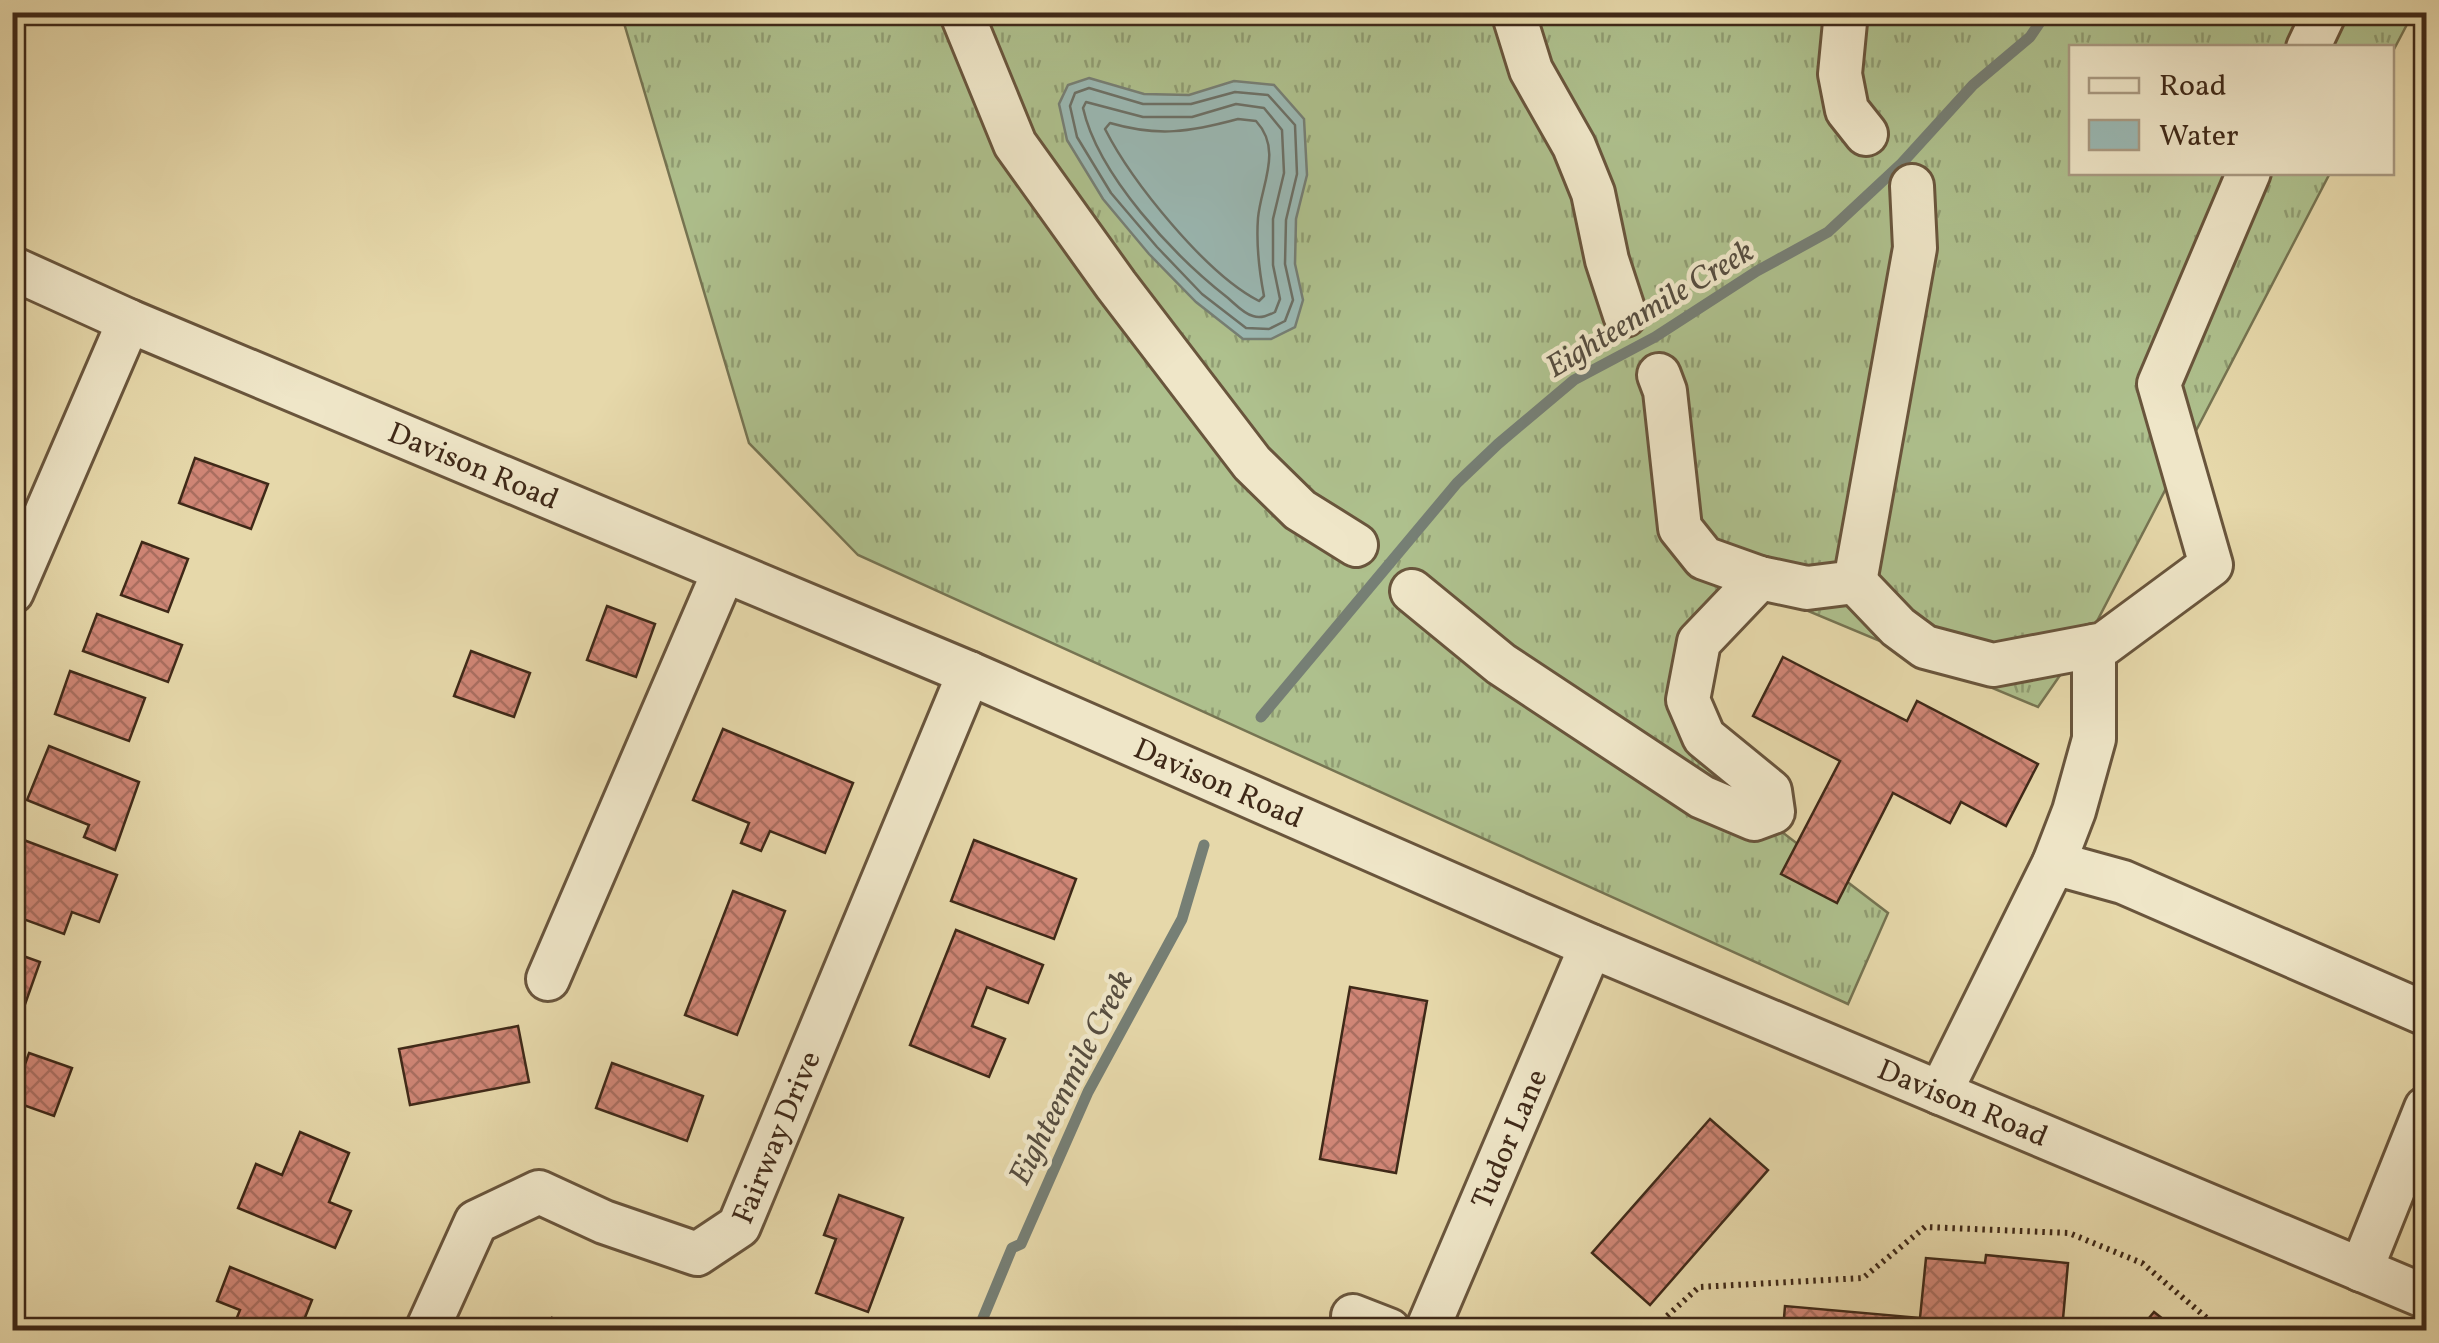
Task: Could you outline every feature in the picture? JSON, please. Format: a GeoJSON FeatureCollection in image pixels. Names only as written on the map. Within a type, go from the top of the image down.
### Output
{"type":"FeatureCollection","features":[{"type":"Feature","properties":{"kind":"street"},"geometry":{"type":"LineString","coordinates":[[961,12],[1014,144],[1116,285],[1252,463],[1300,510],[1356,545]]}},
{"type":"Feature","properties":{"kind":"street"},"geometry":{"type":"LineString","coordinates":[[1513,12],[1531,70],[1574,146],[1593,193],[1606,260],[1625,315]]}},
{"type":"Feature","properties":{"kind":"street"},"geometry":{"type":"LineString","coordinates":[[1846,12],[1840,74],[1846,110],[1866,134]]}},
{"type":"Feature","properties":{"kind":"street"},"geometry":{"type":"LineString","coordinates":[[2309,45],[2325,12]]}},
{"type":"Feature","properties":{"kind":"street"},"geometry":{"type":"LineString","coordinates":[[1855,582],[1898,627],[1924,647],[1993,665],[2104,644],[2211,565],[2159,384],[2248,175]]}},
{"type":"Feature","properties":{"kind":"street"},"geometry":{"type":"LineString","coordinates":[[1855,582],[1914,248],[1912,186]]}},
{"type":"Feature","properties":{"kind":"street","name":"Davison Road"},"geometry":{"type":"LineString","coordinates":[[12,268],[129,321],[969,673],[1591,946],[2426,1297]]}},
{"type":"Feature","properties":{"kind":"street"},"geometry":{"type":"LineString","coordinates":[[12,592],[129,321]]}},
{"type":"Feature","properties":{"kind":"street"},"geometry":{"type":"LineString","coordinates":[[1659,375],[1665,391],[1680,528],[1704,558],[1760,578],[1807,588],[1855,582]]}},
{"type":"Feature","properties":{"kind":"street"},"geometry":{"type":"LineString","coordinates":[[548,979],[724,570]]}},
{"type":"Feature","properties":{"kind":"street"},"geometry":{"type":"LineString","coordinates":[[1412,590],[1501,664],[1702,797],[1754,819],[1773,812],[1770,791],[1704,737],[1688,700],[1700,642],[1760,578]]}},
{"type":"Feature","properties":{"kind":"street"},"geometry":{"type":"LineString","coordinates":[[1940,1092],[2054,863],[2074,810],[2094,739],[2094,646]]}},
{"type":"Feature","properties":{"kind":"street","name":"Fairway Drive"},"geometry":{"type":"LineString","coordinates":[[427,1330],[476,1222],[539,1192],[604,1222],[698,1254],[738,1226],[969,673]]}},
{"type":"Feature","properties":{"kind":"street"},"geometry":{"type":"LineString","coordinates":[[2054,863],[2123,882],[2426,1014]]}},
{"type":"Feature","properties":{"kind":"street","name":"Tudor Lane"},"geometry":{"type":"LineString","coordinates":[[1427,1330],[1591,946]]}},
{"type":"Feature","properties":{"kind":"street"},"geometry":{"type":"LineString","coordinates":[[2361,1270],[2426,1108]]}},
{"type":"Feature","properties":{"kind":"path"},"geometry":{"type":"LineString","coordinates":[[1656,1326],[1699,1287],[1863,1278],[1924,1227],[2069,1233],[2142,1262],[2222,1330]]}},
{"type":"Feature","properties":{"kind":"green space"},"geometry":{"type":"Polygon","coordinates":[[[621,13],[2413,13],[2394,49],[2394,45],[2069,45],[2069,175],[2329,175],[2095,625],[2038,707],[1734,580],[1687,744],[1778,829],[1888,913],[1848,1004],[858,555],[749,443],[621,13]]]}},
{"type":"Feature","properties":{"kind":"water"},"geometry":{"type":"Polygon","coordinates":[[[1089,78],[1144,94],[1189,95],[1234,81],[1274,85],[1304,119],[1307,175],[1296,219],[1295,264],[1303,300],[1295,327],[1271,339],[1243,339],[1196,302],[1103,199],[1067,140],[1059,104],[1068,85],[1089,78]]]}},
{"type":"Feature","properties":{"kind":"building"},"geometry":{"type":"Polygon","coordinates":[[[195,458],[268,484],[251,529],[179,503],[195,458]]]}},
{"type":"Feature","properties":{"kind":"building"},"geometry":{"type":"Polygon","coordinates":[[[142,542],[188,559],[168,612],[121,595],[142,542]]]}},
{"type":"Feature","properties":{"kind":"building"},"geometry":{"type":"Polygon","coordinates":[[[607,606],[655,624],[636,677],[587,660],[607,606]]]}},
{"type":"Feature","properties":{"kind":"building"},"geometry":{"type":"Polygon","coordinates":[[[97,614],[182,645],[168,682],[83,651],[97,614]]]}},
{"type":"Feature","properties":{"kind":"building"},"geometry":{"type":"Polygon","coordinates":[[[471,651],[530,673],[514,717],[454,696],[471,651]]]}},
{"type":"Feature","properties":{"kind":"building"},"geometry":{"type":"Polygon","coordinates":[[[1783,657],[1907,721],[1917,701],[2038,764],[2006,826],[1961,802],[1950,823],[1893,793],[1837,903],[1781,874],[1840,761],[1753,716],[1783,657]]]}},
{"type":"Feature","properties":{"kind":"building"},"geometry":{"type":"Polygon","coordinates":[[[70,671],[145,698],[129,741],[55,714],[70,671]]]}},
{"type":"Feature","properties":{"kind":"building"},"geometry":{"type":"Polygon","coordinates":[[[723,729],[853,783],[825,853],[770,831],[761,851],[741,843],[749,823],[693,800],[723,729]]]}},
{"type":"Feature","properties":{"kind":"building"},"geometry":{"type":"Polygon","coordinates":[[[49,746],[139,782],[115,850],[84,837],[89,825],[27,800],[49,746]]]}},
{"type":"Feature","properties":{"kind":"building"},"geometry":{"type":"Polygon","coordinates":[[[21,839],[117,875],[99,922],[72,912],[64,934],[12,915],[12,863],[21,839]]]}},
{"type":"Feature","properties":{"kind":"building"},"geometry":{"type":"Polygon","coordinates":[[[974,840],[1076,879],[1054,939],[951,901],[974,840]]]}},
{"type":"Feature","properties":{"kind":"building"},"geometry":{"type":"Polygon","coordinates":[[[733,891],[785,911],[737,1035],[685,1015],[733,891]]]}},
{"type":"Feature","properties":{"kind":"building"},"geometry":{"type":"Polygon","coordinates":[[[956,930],[1043,965],[1028,1003],[987,987],[972,1026],[1005,1039],[989,1077],[910,1045],[956,930]]]}},
{"type":"Feature","properties":{"kind":"building"},"geometry":{"type":"Polygon","coordinates":[[[12,952],[40,962],[18,1024],[12,1021],[12,952]]]}},
{"type":"Feature","properties":{"kind":"building"},"geometry":{"type":"Polygon","coordinates":[[[1350,987],[1427,1001],[1396,1173],[1320,1159],[1350,987]]]}},
{"type":"Feature","properties":{"kind":"building"},"geometry":{"type":"Polygon","coordinates":[[[518,1026],[529,1082],[410,1105],[399,1049],[518,1026]]]}},
{"type":"Feature","properties":{"kind":"building"},"geometry":{"type":"Polygon","coordinates":[[[29,1053],[72,1068],[54,1116],[12,1101],[29,1053]]]}},
{"type":"Feature","properties":{"kind":"building"},"geometry":{"type":"Polygon","coordinates":[[[612,1063],[703,1096],[687,1141],[596,1108],[612,1063]]]}},
{"type":"Feature","properties":{"kind":"building"},"geometry":{"type":"Polygon","coordinates":[[[1710,1119],[1768,1170],[1650,1305],[1592,1253],[1710,1119]]]}},
{"type":"Feature","properties":{"kind":"building"},"geometry":{"type":"Polygon","coordinates":[[[300,1132],[349,1153],[329,1202],[351,1211],[335,1248],[238,1208],[256,1164],[282,1175],[300,1132]]]}},
{"type":"Feature","properties":{"kind":"building"},"geometry":{"type":"Polygon","coordinates":[[[839,1195],[903,1218],[868,1312],[816,1293],[836,1239],[824,1235],[839,1195]]]}},
{"type":"Feature","properties":{"kind":"building"},"geometry":{"type":"Polygon","coordinates":[[[1986,1255],[2068,1263],[2062,1330],[1783,1330],[1785,1306],[1920,1318],[1926,1258],[1985,1263],[1986,1255]]]}},
{"type":"Feature","properties":{"kind":"building"},"geometry":{"type":"Polygon","coordinates":[[[230,1267],[312,1300],[300,1330],[232,1330],[240,1310],[217,1301],[230,1267]]]}},
{"type":"Feature","properties":{"kind":"building"},"geometry":{"type":"Polygon","coordinates":[[[2154,1312],[2177,1330],[2139,1330],[2154,1312]]]}},
{"type":"Feature","properties":{"kind":"building"},"geometry":{"type":"Polygon","coordinates":[[[552,1318],[581,1330],[547,1330],[552,1318]]]}},
{"type":"Feature","properties":{"kind":"building"},"geometry":{"type":"Polygon","coordinates":[[[585,1320],[612,1330],[581,1330],[585,1320]]]}},
{"type":"Feature","properties":{"kind":"waterway","name":"Eighteenmile Creek"},"geometry":{"type":"LineString","coordinates":[[1261,717],[1457,483],[1498,444],[1574,380],[1655,337],[1757,271],[1828,232],[1902,163],[1973,85],[2030,37],[2047,12]]}},
{"type":"Feature","properties":{"kind":"waterway","name":"Eighteenmile Creek"},"geometry":{"type":"LineString","coordinates":[[978,1330],[1012,1248],[1021,1244],[1088,1092],[1182,919],[1204,845]]}}]}
